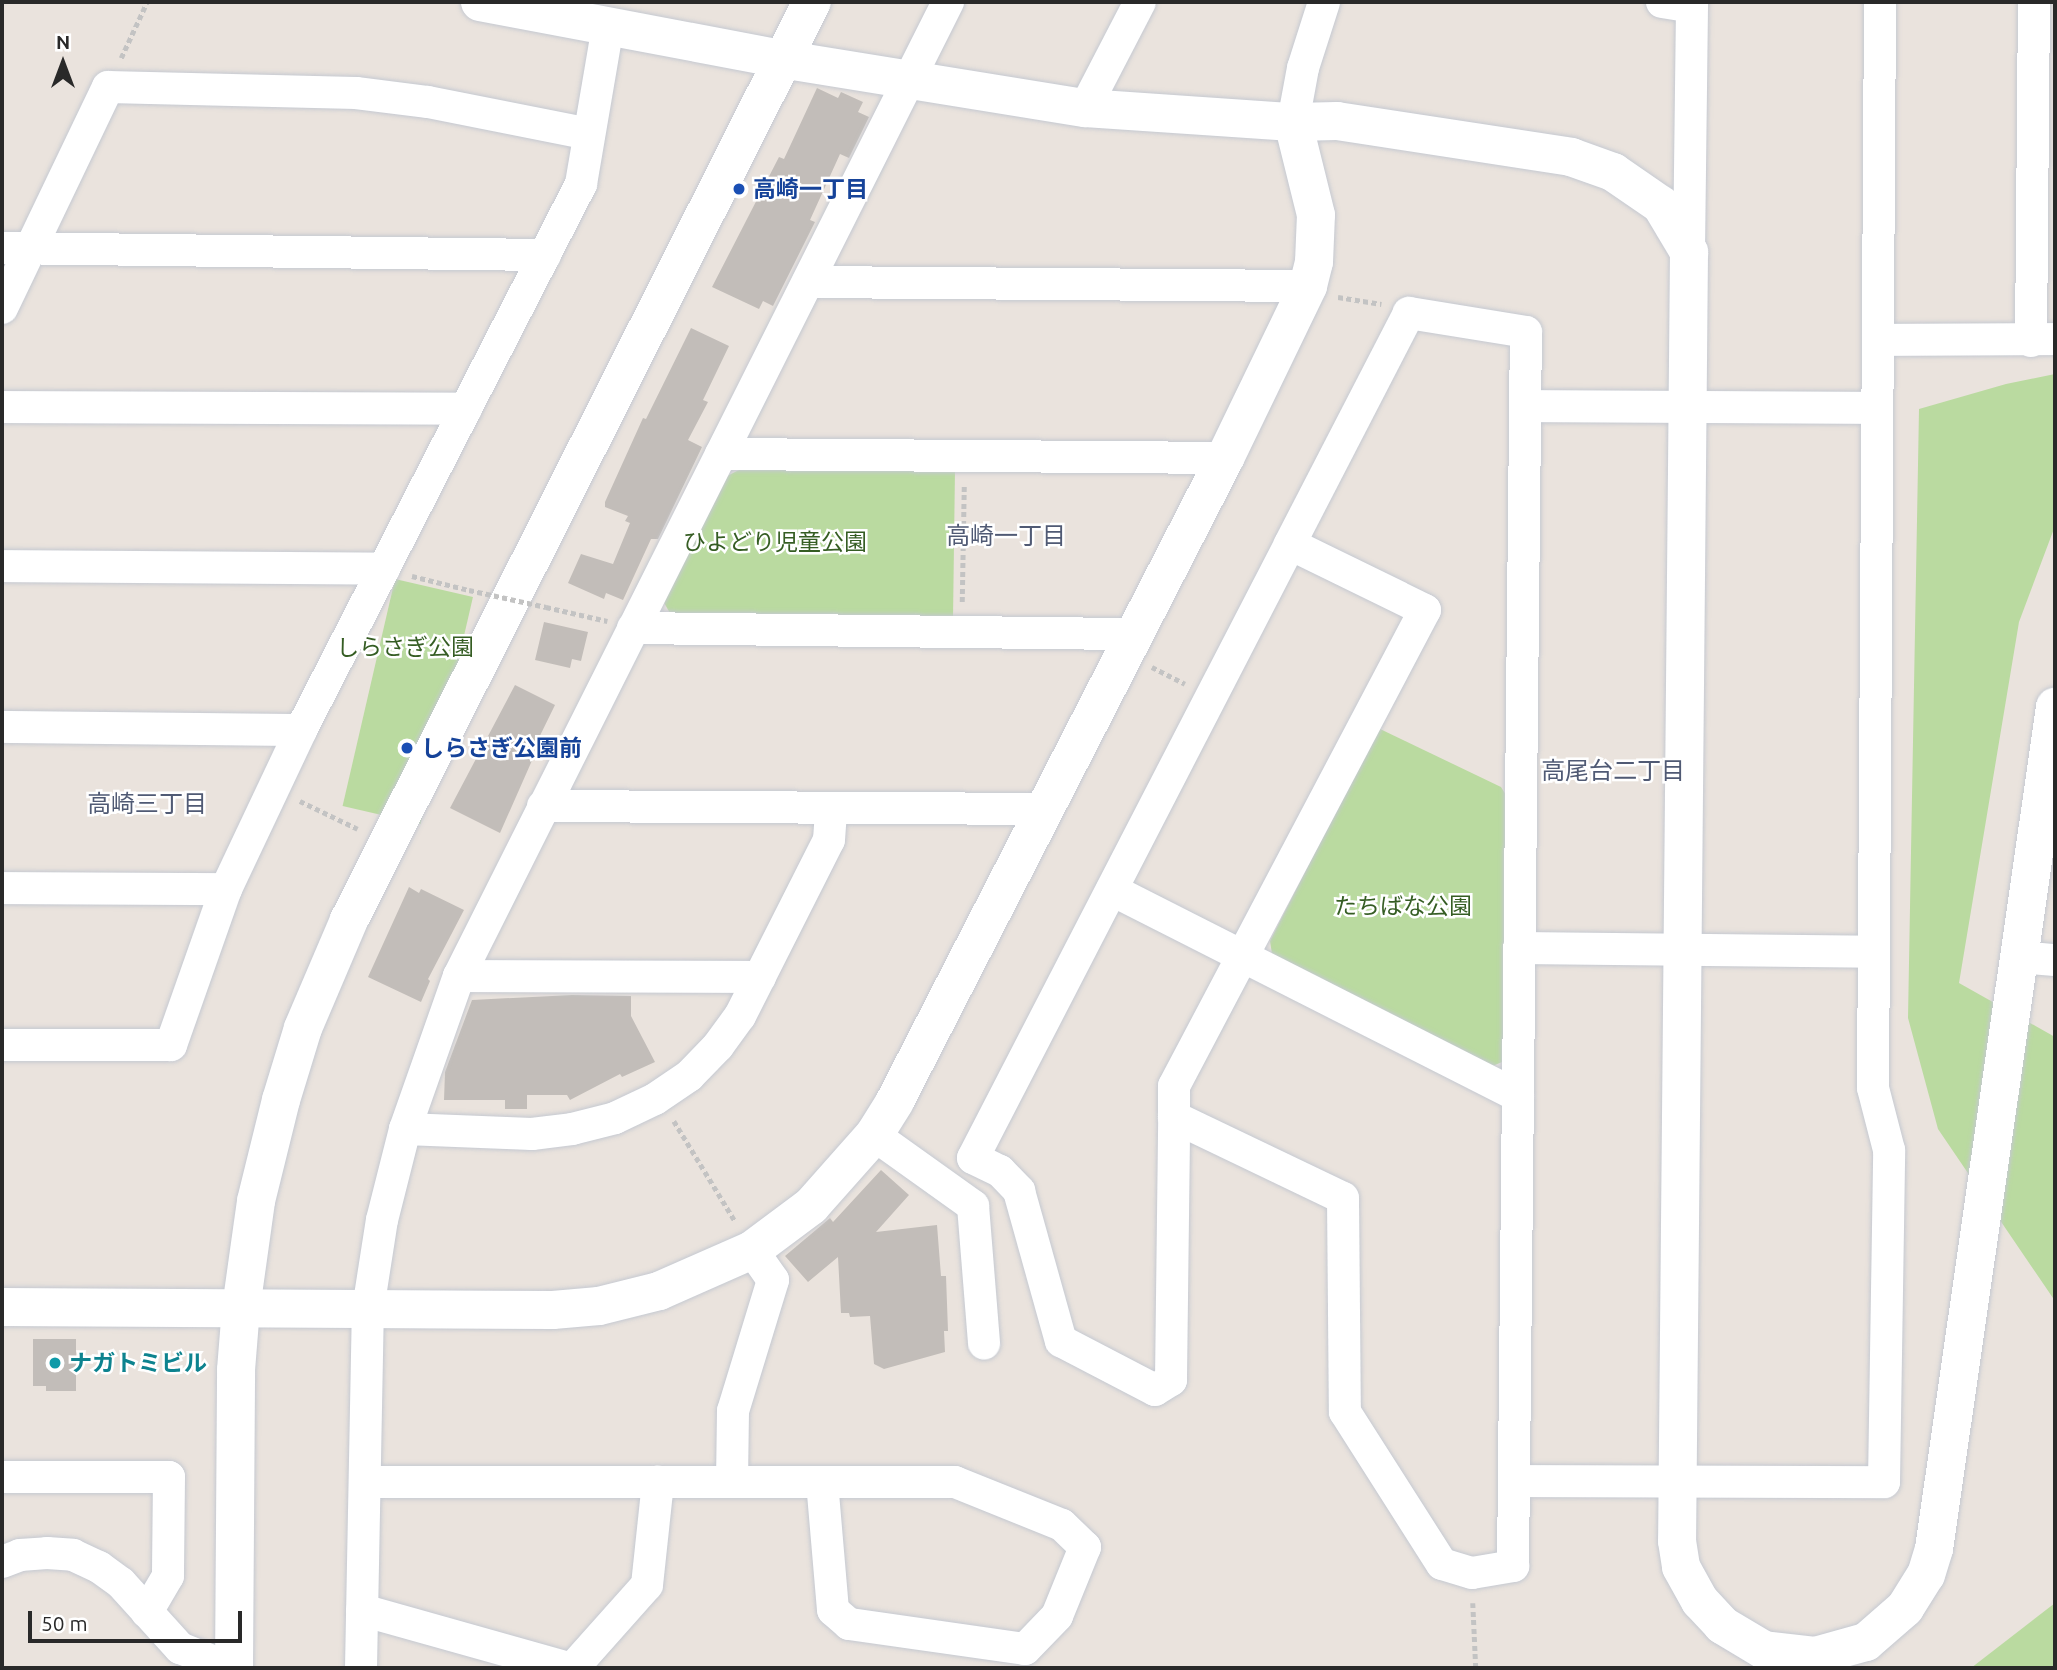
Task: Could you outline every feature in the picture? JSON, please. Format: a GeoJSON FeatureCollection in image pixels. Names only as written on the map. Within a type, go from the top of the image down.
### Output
{"type":"FeatureCollection","features":[{"type":"Feature","properties":{"kind":"street"},"geometry":{"type":"LineString","coordinates":[[480,2],[781,59],[1085,108],[1293,122],[1337,121],[1571,157],[1613,172],[1661,205],[1689,252]]}},
{"type":"Feature","properties":{"kind":"street"},"geometry":{"type":"LineString","coordinates":[[2,1562],[20,1555],[73,1555],[110,1575],[180,1648],[232,1668],[236,1370],[241,1308],[256,1201],[281,1100],[321,979],[781,59],[812,2]]}},
{"type":"Feature","properties":{"kind":"street"},"geometry":{"type":"LineString","coordinates":[[361,1668],[368,1309],[382,1220],[405,1129],[459,976],[948,2]]}},
{"type":"Feature","properties":{"kind":"street"},"geometry":{"type":"LineString","coordinates":[[1085,108],[1140,2]]}},
{"type":"Feature","properties":{"kind":"street"},"geometry":{"type":"LineString","coordinates":[[2,1307],[553,1310],[598,1306],[659,1291],[752,1250],[828,1189],[874,1135],[1046,809],[1137,648],[1225,458],[1322,291],[1314,262],[1315,215],[1293,122],[1303,68],[1324,2]]}},
{"type":"Feature","properties":{"kind":"street"},"geometry":{"type":"LineString","coordinates":[[1514,1481],[1884,1482],[1889,1150],[1873,1088],[1880,2]]}},
{"type":"Feature","properties":{"kind":"street"},"geometry":{"type":"LineString","coordinates":[[1878,340],[2043,340],[2034,2]]}},
{"type":"Feature","properties":{"kind":"street"},"geometry":{"type":"LineString","coordinates":[[1682,3],[1689,252],[1677,1541],[1681,1567],[1689,1586],[1723,1625],[1764,1650],[1815,1656],[1866,1642],[1889,1625],[1918,1591],[1926,1576],[1934,1549],[2037,959],[2055,707]]}},
{"type":"Feature","properties":{"kind":"street"},"geometry":{"type":"LineString","coordinates":[[2,1045],[171,1045],[226,889],[301,730],[581,184],[608,26]]}},
{"type":"Feature","properties":{"kind":"street"},"geometry":{"type":"LineString","coordinates":[[2,308],[16,249],[108,87],[356,93],[428,102],[589,134]]}},
{"type":"Feature","properties":{"kind":"street"},"geometry":{"type":"LineString","coordinates":[[16,249],[545,255]]}},
{"type":"Feature","properties":{"kind":"street"},"geometry":{"type":"LineString","coordinates":[[808,282],[1322,291]]}},
{"type":"Feature","properties":{"kind":"street"},"geometry":{"type":"LineString","coordinates":[[1174,1117],[1343,1198],[1345,1412],[1441,1564],[1472,1573],[1513,1566],[1526,332],[1409,313],[973,1158],[1000,1171],[1019,1191],[1061,1341],[1154,1390],[1171,1380],[1174,1086],[1425,610],[1290,544]]}},
{"type":"Feature","properties":{"kind":"street"},"geometry":{"type":"LineString","coordinates":[[1525,406],[1878,408]]}},
{"type":"Feature","properties":{"kind":"street"},"geometry":{"type":"LineString","coordinates":[[2,407],[466,409]]}},
{"type":"Feature","properties":{"kind":"street"},"geometry":{"type":"LineString","coordinates":[[721,454],[1225,458]]}},
{"type":"Feature","properties":{"kind":"street"},"geometry":{"type":"LineString","coordinates":[[2,566],[384,569]]}},
{"type":"Feature","properties":{"kind":"street"},"geometry":{"type":"LineString","coordinates":[[633,628],[962,632],[1137,648]]}},
{"type":"Feature","properties":{"kind":"street"},"geometry":{"type":"LineString","coordinates":[[2,727],[301,730]]}},
{"type":"Feature","properties":{"kind":"street"},"geometry":{"type":"LineString","coordinates":[[543,806],[1046,809]]}},
{"type":"Feature","properties":{"kind":"street"},"geometry":{"type":"LineString","coordinates":[[405,1129],[532,1134],[572,1129],[615,1118],[659,1096],[689,1076],[718,1046],[740,1016],[829,840],[831,808]]}},
{"type":"Feature","properties":{"kind":"street"},"geometry":{"type":"LineString","coordinates":[[2,888],[226,889]]}},
{"type":"Feature","properties":{"kind":"street"},"geometry":{"type":"LineString","coordinates":[[1112,890],[1518,1096]]}},
{"type":"Feature","properties":{"kind":"street"},"geometry":{"type":"LineString","coordinates":[[1519,948],[1874,952]]}},
{"type":"Feature","properties":{"kind":"street"},"geometry":{"type":"LineString","coordinates":[[459,976],[760,977]]}},
{"type":"Feature","properties":{"kind":"street"},"geometry":{"type":"LineString","coordinates":[[874,1135],[972,1206],[984,1344]]}},
{"type":"Feature","properties":{"kind":"street"},"geometry":{"type":"LineString","coordinates":[[733,1482],[733,1411],[773,1280],[752,1250]]}},
{"type":"Feature","properties":{"kind":"street"},"geometry":{"type":"LineString","coordinates":[[2,1477],[169,1477],[168,1576],[147,1612]]}},
{"type":"Feature","properties":{"kind":"street"},"geometry":{"type":"LineString","coordinates":[[365,1482],[658,1482],[733,1482],[822,1482],[955,1482],[1062,1525],[1085,1547],[1057,1616],[1025,1649],[849,1624],[833,1610],[822,1482]]}},
{"type":"Feature","properties":{"kind":"street"},"geometry":{"type":"LineString","coordinates":[[362,1610],[571,1668],[648,1585],[658,1482]]}},
{"type":"Feature","properties":{"kind":"path"},"geometry":{"type":"LineString","coordinates":[[108,87],[147,2]]}},
{"type":"Feature","properties":{"kind":"path"},"geometry":{"type":"LineString","coordinates":[[1322,291],[1383,304]]}},
{"type":"Feature","properties":{"kind":"path"},"geometry":{"type":"LineString","coordinates":[[962,632],[964,456]]}},
{"type":"Feature","properties":{"kind":"path"},"geometry":{"type":"LineString","coordinates":[[384,569],[633,628]]}},
{"type":"Feature","properties":{"kind":"path"},"geometry":{"type":"LineString","coordinates":[[1137,648],[1211,697]]}},
{"type":"Feature","properties":{"kind":"path"},"geometry":{"type":"LineString","coordinates":[[274,789],[360,830]]}},
{"type":"Feature","properties":{"kind":"path"},"geometry":{"type":"LineString","coordinates":[[659,1096],[752,1250]]}},
{"type":"Feature","properties":{"kind":"path"},"geometry":{"type":"LineString","coordinates":[[1472,1573],[1476,1668]]}},
{"type":"Feature","properties":{"kind":"green space"},"geometry":{"type":"Polygon","coordinates":[[[2055,374],[2055,526],[2019,622],[1959,983],[2055,1037],[2055,1301],[1938,1129],[1908,1018],[1919,409],[2006,384],[2055,374]]]}},
{"type":"Feature","properties":{"kind":"green space","name":"ひよどり児童公園"},"geometry":{"type":"Polygon","coordinates":[[[743,468],[955,469],[953,619],[671,615],[662,599],[725,477],[743,468]]]}},
{"type":"Feature","properties":{"kind":"green space","name":"しらさぎ公園"},"geometry":{"type":"Polygon","coordinates":[[[395,579],[473,597],[421,824],[343,806],[395,579]]]}},
{"type":"Feature","properties":{"kind":"green space","name":"たちばな公園"},"geometry":{"type":"Polygon","coordinates":[[[1378,728],[1501,787],[1506,795],[1507,1060],[1490,1067],[1273,960],[1270,941],[1378,728]]]}},
{"type":"Feature","properties":{"kind":"green space"},"geometry":{"type":"Polygon","coordinates":[[[2055,1603],[2055,1668],[1971,1668],[2055,1603]]]}},
{"type":"Feature","properties":{"kind":"building"},"geometry":{"type":"Polygon","coordinates":[[[817,88],[838,98],[841,92],[863,102],[858,112],[869,117],[849,158],[840,154],[810,220],[815,222],[773,306],[763,301],[759,309],[712,287],[779,157],[784,159],[817,88]]]}},
{"type":"Feature","properties":{"kind":"building"},"geometry":{"type":"Polygon","coordinates":[[[691,328],[729,346],[703,400],[708,402],[688,440],[702,447],[658,539],[651,539],[623,600],[606,593],[604,599],[568,583],[581,554],[613,564],[630,523],[625,521],[628,516],[605,507],[605,502],[643,418],[646,419],[691,328]]]}},
{"type":"Feature","properties":{"kind":"building"},"geometry":{"type":"Polygon","coordinates":[[[544,622],[588,632],[581,661],[572,659],[570,668],[535,660],[544,622]]]}},
{"type":"Feature","properties":{"kind":"building"},"geometry":{"type":"Polygon","coordinates":[[[515,685],[555,705],[531,754],[534,756],[500,833],[450,808],[515,685]]]}},
{"type":"Feature","properties":{"kind":"building"},"geometry":{"type":"Polygon","coordinates":[[[409,887],[419,893],[421,889],[464,910],[428,979],[430,981],[421,1002],[368,977],[409,887]]]}},
{"type":"Feature","properties":{"kind":"building"},"geometry":{"type":"Polygon","coordinates":[[[572,995],[631,996],[631,1016],[655,1062],[622,1077],[620,1074],[570,1100],[567,1095],[527,1095],[527,1109],[505,1109],[505,1100],[444,1100],[445,1072],[472,1000],[572,995]]]}},
{"type":"Feature","properties":{"kind":"building"},"geometry":{"type":"Polygon","coordinates":[[[881,1170],[909,1195],[876,1232],[937,1225],[941,1276],[946,1276],[948,1331],[944,1331],[945,1352],[884,1369],[874,1364],[870,1316],[850,1317],[849,1313],[841,1313],[838,1257],[808,1282],[785,1256],[830,1218],[833,1222],[881,1170]]]}},
{"type":"Feature","properties":{"kind":"building","name":"ナガトミビル"},"geometry":{"type":"Polygon","coordinates":[[[33,1339],[76,1339],[76,1391],[46,1391],[46,1386],[33,1386],[33,1339]]]}},
{"type":"Feature","properties":{"kind":"place","name":"高崎一丁目"},"geometry":{"type":"Point","coordinates":[739,189]}},
{"type":"Feature","properties":{"kind":"place","name":"しらさぎ公園前"},"geometry":{"type":"Point","coordinates":[407,748]}},
{"type":"Feature","properties":{"kind":"place","name":"ナガトミビル"},"geometry":{"type":"Point","coordinates":[55,1363]}},
{"type":"Feature","properties":{"kind":"district","name":"高崎一丁目"},"geometry":{"type":"Point","coordinates":[1006,536]}},
{"type":"Feature","properties":{"kind":"district","name":"高尾台二丁目"},"geometry":{"type":"Point","coordinates":[1613,771]}},
{"type":"Feature","properties":{"kind":"district","name":"高崎三丁目"},"geometry":{"type":"Point","coordinates":[147,804]}}]}
